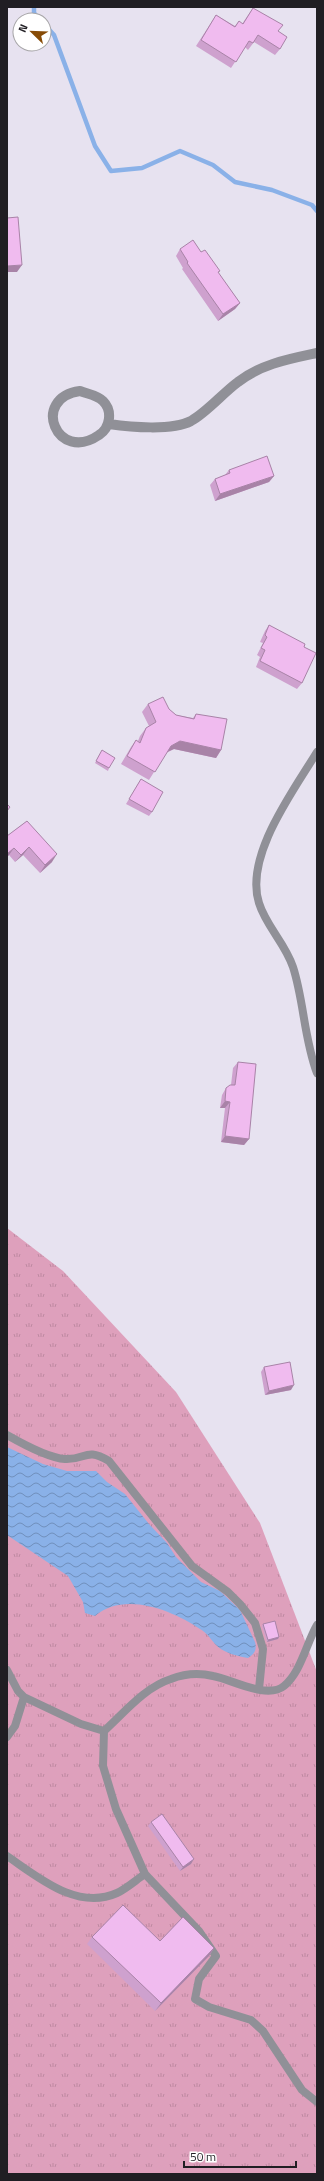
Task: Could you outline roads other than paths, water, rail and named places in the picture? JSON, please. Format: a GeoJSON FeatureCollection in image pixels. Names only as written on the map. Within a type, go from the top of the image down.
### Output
{"type":"FeatureCollection","features":[{"type":"Feature","properties":{"kind":"street"},"geometry":{"type":"LineString","coordinates":[[109,424],[154,427],[190,421],[238,381],[265,366],[288,359],[317,354]]}},
{"type":"Feature","properties":{"kind":"street"},"geometry":{"type":"LineString","coordinates":[[80,391],[96,396],[104,401],[108,412],[109,424],[104,432],[96,437],[78,442],[69,441],[59,435],[55,428],[53,418],[55,406],[61,397],[70,393],[80,391]]}},
{"type":"Feature","properties":{"kind":"lane"},"geometry":{"type":"LineString","coordinates":[[317,752],[271,827],[256,871],[258,902],[286,949],[293,967],[300,994],[304,1025],[317,1073]]}},
{"type":"Feature","properties":{"kind":"lane"},"geometry":{"type":"LineString","coordinates":[[7,1435],[36,1449],[63,1459],[77,1458],[88,1454],[97,1454],[109,1461],[192,1566],[228,1592],[240,1604],[255,1624],[263,1649],[259,1689]]}},
{"type":"Feature","properties":{"kind":"lane"},"geometry":{"type":"LineString","coordinates":[[317,1625],[296,1670],[283,1687],[272,1691],[259,1689],[214,1676],[195,1674],[170,1679],[147,1692],[104,1731],[103,1766],[116,1809],[145,1874],[199,1931],[216,1956],[199,1979],[195,1999],[208,2007],[251,2020],[263,2031],[302,2090],[317,2102]]}},
{"type":"Feature","properties":{"kind":"lane"},"geometry":{"type":"LineString","coordinates":[[7,1670],[18,1691],[24,1697],[81,1724],[104,1731]]}},
{"type":"Feature","properties":{"kind":"lane"},"geometry":{"type":"LineString","coordinates":[[7,1737],[15,1726],[24,1697]]}},
{"type":"Feature","properties":{"kind":"lane"},"geometry":{"type":"LineString","coordinates":[[7,1856],[65,1893],[92,1899],[117,1893],[145,1874]]}},
{"type":"Feature","properties":{"kind":"water"},"geometry":{"type":"Polygon","coordinates":[[[7,1447],[43,1464],[67,1471],[96,1471],[107,1482],[125,1494],[149,1524],[167,1543],[176,1557],[201,1582],[220,1591],[240,1610],[255,1642],[256,1649],[254,1653],[248,1658],[226,1652],[218,1647],[205,1632],[189,1622],[176,1615],[148,1606],[134,1604],[120,1605],[107,1609],[95,1616],[85,1613],[83,1602],[68,1576],[7,1535],[7,1447]]]}},
{"type":"Feature","properties":{"kind":"waterway"},"geometry":{"type":"LineString","coordinates":[[34,7],[34,12]]}},
{"type":"Feature","properties":{"kind":"waterway"},"geometry":{"type":"LineString","coordinates":[[52,33],[95,146],[111,171],[142,168],[180,151],[213,165],[235,182],[272,190],[312,205],[317,211]]}}]}
